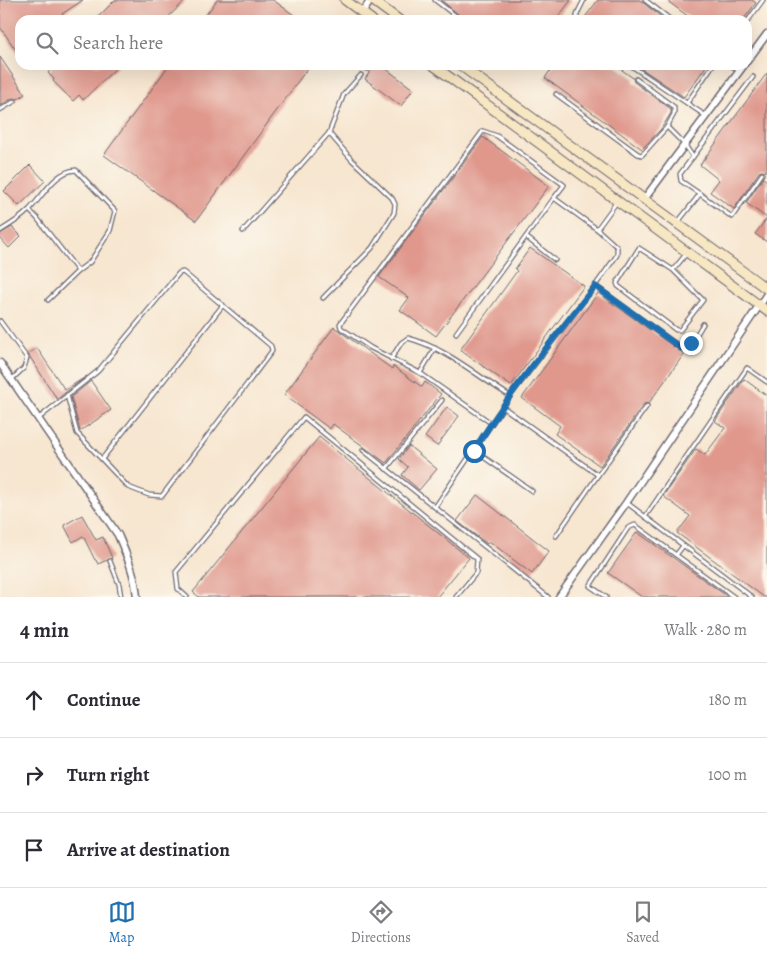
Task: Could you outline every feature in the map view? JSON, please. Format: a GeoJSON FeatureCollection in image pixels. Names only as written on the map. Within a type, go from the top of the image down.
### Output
{"type":"FeatureCollection","features":[{"type":"Feature","properties":{"kind":"street"},"geometry":{"type":"LineString","coordinates":[[345,0],[366,15]]}},
{"type":"Feature","properties":{"kind":"street"},"geometry":{"type":"LineString","coordinates":[[362,12],[372,0],[392,15]]}},
{"type":"Feature","properties":{"kind":"street"},"geometry":{"type":"LineString","coordinates":[[752,54],[767,34]]}},
{"type":"Feature","properties":{"kind":"street"},"geometry":{"type":"LineString","coordinates":[[439,70],[618,200],[767,312]]}},
{"type":"Feature","properties":{"kind":"street"},"geometry":{"type":"LineString","coordinates":[[450,78],[456,70]]}},
{"type":"Feature","properties":{"kind":"street"},"geometry":{"type":"LineString","coordinates":[[467,70],[645,198],[767,289]]}},
{"type":"Feature","properties":{"kind":"street"},"geometry":{"type":"LineString","coordinates":[[645,198],[739,72]]}},
{"type":"Feature","properties":{"kind":"street"},"geometry":{"type":"LineString","coordinates":[[560,597],[767,294]]}},
{"type":"Feature","properties":{"kind":"street"},"geometry":{"type":"LineString","coordinates":[[0,363],[118,535],[135,579],[136,597]]}},
{"type":"Feature","properties":{"kind":"lane"},"geometry":{"type":"LineString","coordinates":[[434,0],[454,15]]}},
{"type":"Feature","properties":{"kind":"lane"},"geometry":{"type":"LineString","coordinates":[[577,15],[584,0]]}},
{"type":"Feature","properties":{"kind":"lane"},"geometry":{"type":"LineString","coordinates":[[645,0],[664,15]]}},
{"type":"Feature","properties":{"kind":"lane"},"geometry":{"type":"LineString","coordinates":[[752,15],[763,0],[767,3]]}},
{"type":"Feature","properties":{"kind":"lane"},"geometry":{"type":"LineString","coordinates":[[638,70],[706,116]]}},
{"type":"Feature","properties":{"kind":"lane"},"geometry":{"type":"LineString","coordinates":[[687,103],[710,70]]}},
{"type":"Feature","properties":{"kind":"lane"},"geometry":{"type":"LineString","coordinates":[[243,231],[330,133],[344,94],[361,76]]}},
{"type":"Feature","properties":{"kind":"lane"},"geometry":{"type":"LineString","coordinates":[[753,77],[680,174],[681,181],[732,216],[762,174]]}},
{"type":"Feature","properties":{"kind":"lane"},"geometry":{"type":"LineString","coordinates":[[556,94],[642,155],[666,127],[674,114],[674,107],[636,79]]}},
{"type":"Feature","properties":{"kind":"lane"},"geometry":{"type":"LineString","coordinates":[[0,110],[15,100]]}},
{"type":"Feature","properties":{"kind":"lane"},"geometry":{"type":"LineString","coordinates":[[666,127],[685,144],[693,157]]}},
{"type":"Feature","properties":{"kind":"lane"},"geometry":{"type":"LineString","coordinates":[[456,333],[564,185],[497,136],[483,131],[340,324],[341,328],[356,338],[391,359],[420,373],[491,423]]}},
{"type":"Feature","properties":{"kind":"lane"},"geometry":{"type":"LineString","coordinates":[[323,298],[372,248],[394,213],[395,207],[392,198],[352,160],[330,133]]}},
{"type":"Feature","properties":{"kind":"lane"},"geometry":{"type":"LineString","coordinates":[[0,232],[29,210],[51,184],[68,170],[76,170],[116,211],[110,231],[90,262],[48,300]]}},
{"type":"Feature","properties":{"kind":"lane"},"geometry":{"type":"LineString","coordinates":[[678,223],[700,194]]}},
{"type":"Feature","properties":{"kind":"lane"},"geometry":{"type":"LineString","coordinates":[[435,507],[510,396],[617,255],[617,246],[554,198]]}},
{"type":"Feature","properties":{"kind":"lane"},"geometry":{"type":"LineString","coordinates":[[597,229],[618,200]]}},
{"type":"Feature","properties":{"kind":"lane"},"geometry":{"type":"LineString","coordinates":[[29,210],[78,271]]}},
{"type":"Feature","properties":{"kind":"lane"},"geometry":{"type":"LineString","coordinates":[[526,237],[555,260]]}},
{"type":"Feature","properties":{"kind":"lane"},"geometry":{"type":"LineString","coordinates":[[639,248],[673,270],[703,300],[680,330],[676,330],[618,286],[617,282],[639,248]]}},
{"type":"Feature","properties":{"kind":"lane"},"geometry":{"type":"LineString","coordinates":[[673,270],[687,252]]}},
{"type":"Feature","properties":{"kind":"lane"},"geometry":{"type":"LineString","coordinates":[[38,420],[67,395],[98,371],[179,273],[183,272],[271,346],[272,351],[162,496],[149,495],[128,487],[77,433],[67,395]]}},
{"type":"Feature","properties":{"kind":"lane"},"geometry":{"type":"LineString","coordinates":[[595,286],[681,348],[691,343],[703,324]]}},
{"type":"Feature","properties":{"kind":"lane"},"geometry":{"type":"LineString","coordinates":[[102,459],[223,305]]}},
{"type":"Feature","properties":{"kind":"lane"},"geometry":{"type":"LineString","coordinates":[[0,321],[27,358],[24,368],[11,380]]}},
{"type":"Feature","properties":{"kind":"lane"},"geometry":{"type":"LineString","coordinates":[[391,359],[401,343],[408,338],[436,348],[510,396]]}},
{"type":"Feature","properties":{"kind":"lane"},"geometry":{"type":"LineString","coordinates":[[420,373],[436,348]]}},
{"type":"Feature","properties":{"kind":"lane"},"geometry":{"type":"LineString","coordinates":[[645,517],[748,368],[767,382]]}},
{"type":"Feature","properties":{"kind":"lane"},"geometry":{"type":"LineString","coordinates":[[386,469],[442,400]]}},
{"type":"Feature","properties":{"kind":"lane"},"geometry":{"type":"LineString","coordinates":[[556,536],[647,406]]}},
{"type":"Feature","properties":{"kind":"lane"},"geometry":{"type":"LineString","coordinates":[[504,407],[598,476]]}},
{"type":"Feature","properties":{"kind":"lane"},"geometry":{"type":"LineString","coordinates":[[187,597],[178,589],[176,572],[304,417],[477,559],[476,573],[456,597]]}},
{"type":"Feature","properties":{"kind":"lane"},"geometry":{"type":"LineString","coordinates":[[363,450],[548,597]]}},
{"type":"Feature","properties":{"kind":"lane"},"geometry":{"type":"LineString","coordinates":[[474,451],[532,491]]}},
{"type":"Feature","properties":{"kind":"lane"},"geometry":{"type":"LineString","coordinates":[[626,503],[752,597]]}},
{"type":"Feature","properties":{"kind":"lane"},"geometry":{"type":"LineString","coordinates":[[606,597],[590,586],[628,528],[635,525],[734,597]]}},
{"type":"Feature","properties":{"kind":"lane"},"geometry":{"type":"LineString","coordinates":[[676,554],[683,546]]}},
{"type":"Feature","properties":{"kind":"lane"},"geometry":{"type":"LineString","coordinates":[[110,561],[119,584],[121,597]]}},
{"type":"Feature","properties":{"kind":"building"},"geometry":{"type":"Polygon","coordinates":[[[0,0],[83,0],[63,15],[15,15],[15,49],[0,27],[0,0]]]}},
{"type":"Feature","properties":{"kind":"building"},"geometry":{"type":"Polygon","coordinates":[[[115,0],[186,0],[170,15],[100,15],[115,0]]]}},
{"type":"Feature","properties":{"kind":"building"},"geometry":{"type":"Polygon","coordinates":[[[217,0],[273,0],[294,15],[206,15],[217,0]]]}},
{"type":"Feature","properties":{"kind":"building"},"geometry":{"type":"Polygon","coordinates":[[[441,0],[571,0],[560,15],[459,15],[441,0]]]}},
{"type":"Feature","properties":{"kind":"building"},"geometry":{"type":"Polygon","coordinates":[[[598,0],[640,0],[659,15],[587,15],[598,0]]]}},
{"type":"Feature","properties":{"kind":"building"},"geometry":{"type":"Polygon","coordinates":[[[666,0],[752,0],[756,3],[747,15],[686,15],[666,0]]]}},
{"type":"Feature","properties":{"kind":"building"},"geometry":{"type":"Polygon","coordinates":[[[0,57],[25,94],[18,99],[13,98],[0,106],[0,57]]]}},
{"type":"Feature","properties":{"kind":"building"},"geometry":{"type":"Polygon","coordinates":[[[50,70],[114,70],[83,100],[79,95],[73,101],[53,81],[54,79],[48,73],[50,70]]]}},
{"type":"Feature","properties":{"kind":"building"},"geometry":{"type":"Polygon","coordinates":[[[165,70],[306,70],[196,221],[104,155],[165,70]]]}},
{"type":"Feature","properties":{"kind":"building"},"geometry":{"type":"Polygon","coordinates":[[[371,70],[388,70],[413,89],[401,106],[365,79],[371,70]]]}},
{"type":"Feature","properties":{"kind":"building"},"geometry":{"type":"Polygon","coordinates":[[[551,70],[622,70],[633,78],[634,82],[671,109],[671,113],[661,129],[642,149],[545,78],[551,70]]]}},
{"type":"Feature","properties":{"kind":"building"},"geometry":{"type":"Polygon","coordinates":[[[644,70],[703,70],[684,97],[644,70]]]}},
{"type":"Feature","properties":{"kind":"building"},"geometry":{"type":"Polygon","coordinates":[[[767,73],[767,169],[765,172],[759,172],[734,209],[710,192],[719,180],[700,165],[767,73]]]}},
{"type":"Feature","properties":{"kind":"building"},"geometry":{"type":"Polygon","coordinates":[[[483,137],[549,186],[436,336],[400,310],[409,298],[379,277],[483,137]]]}},
{"type":"Feature","properties":{"kind":"building"},"geometry":{"type":"Polygon","coordinates":[[[30,165],[45,181],[19,206],[4,191],[30,165]]]}},
{"type":"Feature","properties":{"kind":"building"},"geometry":{"type":"Polygon","coordinates":[[[763,178],[767,181],[767,218],[746,203],[763,178]]]}},
{"type":"Feature","properties":{"kind":"building"},"geometry":{"type":"Polygon","coordinates":[[[767,218],[767,242],[755,234],[767,218]]]}},
{"type":"Feature","properties":{"kind":"building"},"geometry":{"type":"Polygon","coordinates":[[[12,227],[21,236],[9,248],[0,238],[0,234],[12,227]]]}},
{"type":"Feature","properties":{"kind":"building"},"geometry":{"type":"Polygon","coordinates":[[[530,248],[584,286],[511,386],[460,350],[517,271],[515,269],[530,248]]]}},
{"type":"Feature","properties":{"kind":"building"},"geometry":{"type":"Polygon","coordinates":[[[598,293],[684,354],[649,403],[644,404],[600,466],[555,434],[560,426],[522,398],[598,293]]]}},
{"type":"Feature","properties":{"kind":"building"},"geometry":{"type":"Polygon","coordinates":[[[334,327],[392,369],[393,366],[422,387],[425,382],[441,394],[386,463],[333,424],[330,429],[284,395],[334,327]]]}},
{"type":"Feature","properties":{"kind":"building"},"geometry":{"type":"Polygon","coordinates":[[[37,348],[65,390],[87,376],[57,399],[28,354],[37,348]]]}},
{"type":"Feature","properties":{"kind":"building"},"geometry":{"type":"Polygon","coordinates":[[[744,379],[767,396],[767,597],[764,597],[677,533],[690,516],[663,496],[696,449],[705,455],[725,428],[715,421],[744,379]]]}},
{"type":"Feature","properties":{"kind":"building"},"geometry":{"type":"Polygon","coordinates":[[[91,381],[111,410],[80,431],[71,397],[91,381]]]}},
{"type":"Feature","properties":{"kind":"building"},"geometry":{"type":"Polygon","coordinates":[[[447,407],[459,416],[437,446],[425,437],[447,407]]]}},
{"type":"Feature","properties":{"kind":"building"},"geometry":{"type":"Polygon","coordinates":[[[319,437],[469,558],[437,597],[199,597],[193,592],[319,437]]]}},
{"type":"Feature","properties":{"kind":"building"},"geometry":{"type":"Polygon","coordinates":[[[409,446],[437,469],[419,490],[402,475],[408,467],[399,459],[409,446]]]}},
{"type":"Feature","properties":{"kind":"building"},"geometry":{"type":"Polygon","coordinates":[[[477,495],[549,551],[532,574],[489,541],[487,544],[457,521],[477,495]]]}},
{"type":"Feature","properties":{"kind":"building"},"geometry":{"type":"Polygon","coordinates":[[[82,515],[96,540],[103,537],[112,558],[98,564],[83,536],[73,542],[64,525],[82,515]]]}},
{"type":"Feature","properties":{"kind":"building"},"geometry":{"type":"Polygon","coordinates":[[[637,532],[728,597],[642,597],[608,573],[637,532]]]}},
{"type":"Feature","properties":{"kind":"route"},"geometry":{"type":"LineString","coordinates":[[474,451],[510,396],[595,286],[681,348],[691,343]]}}]}
